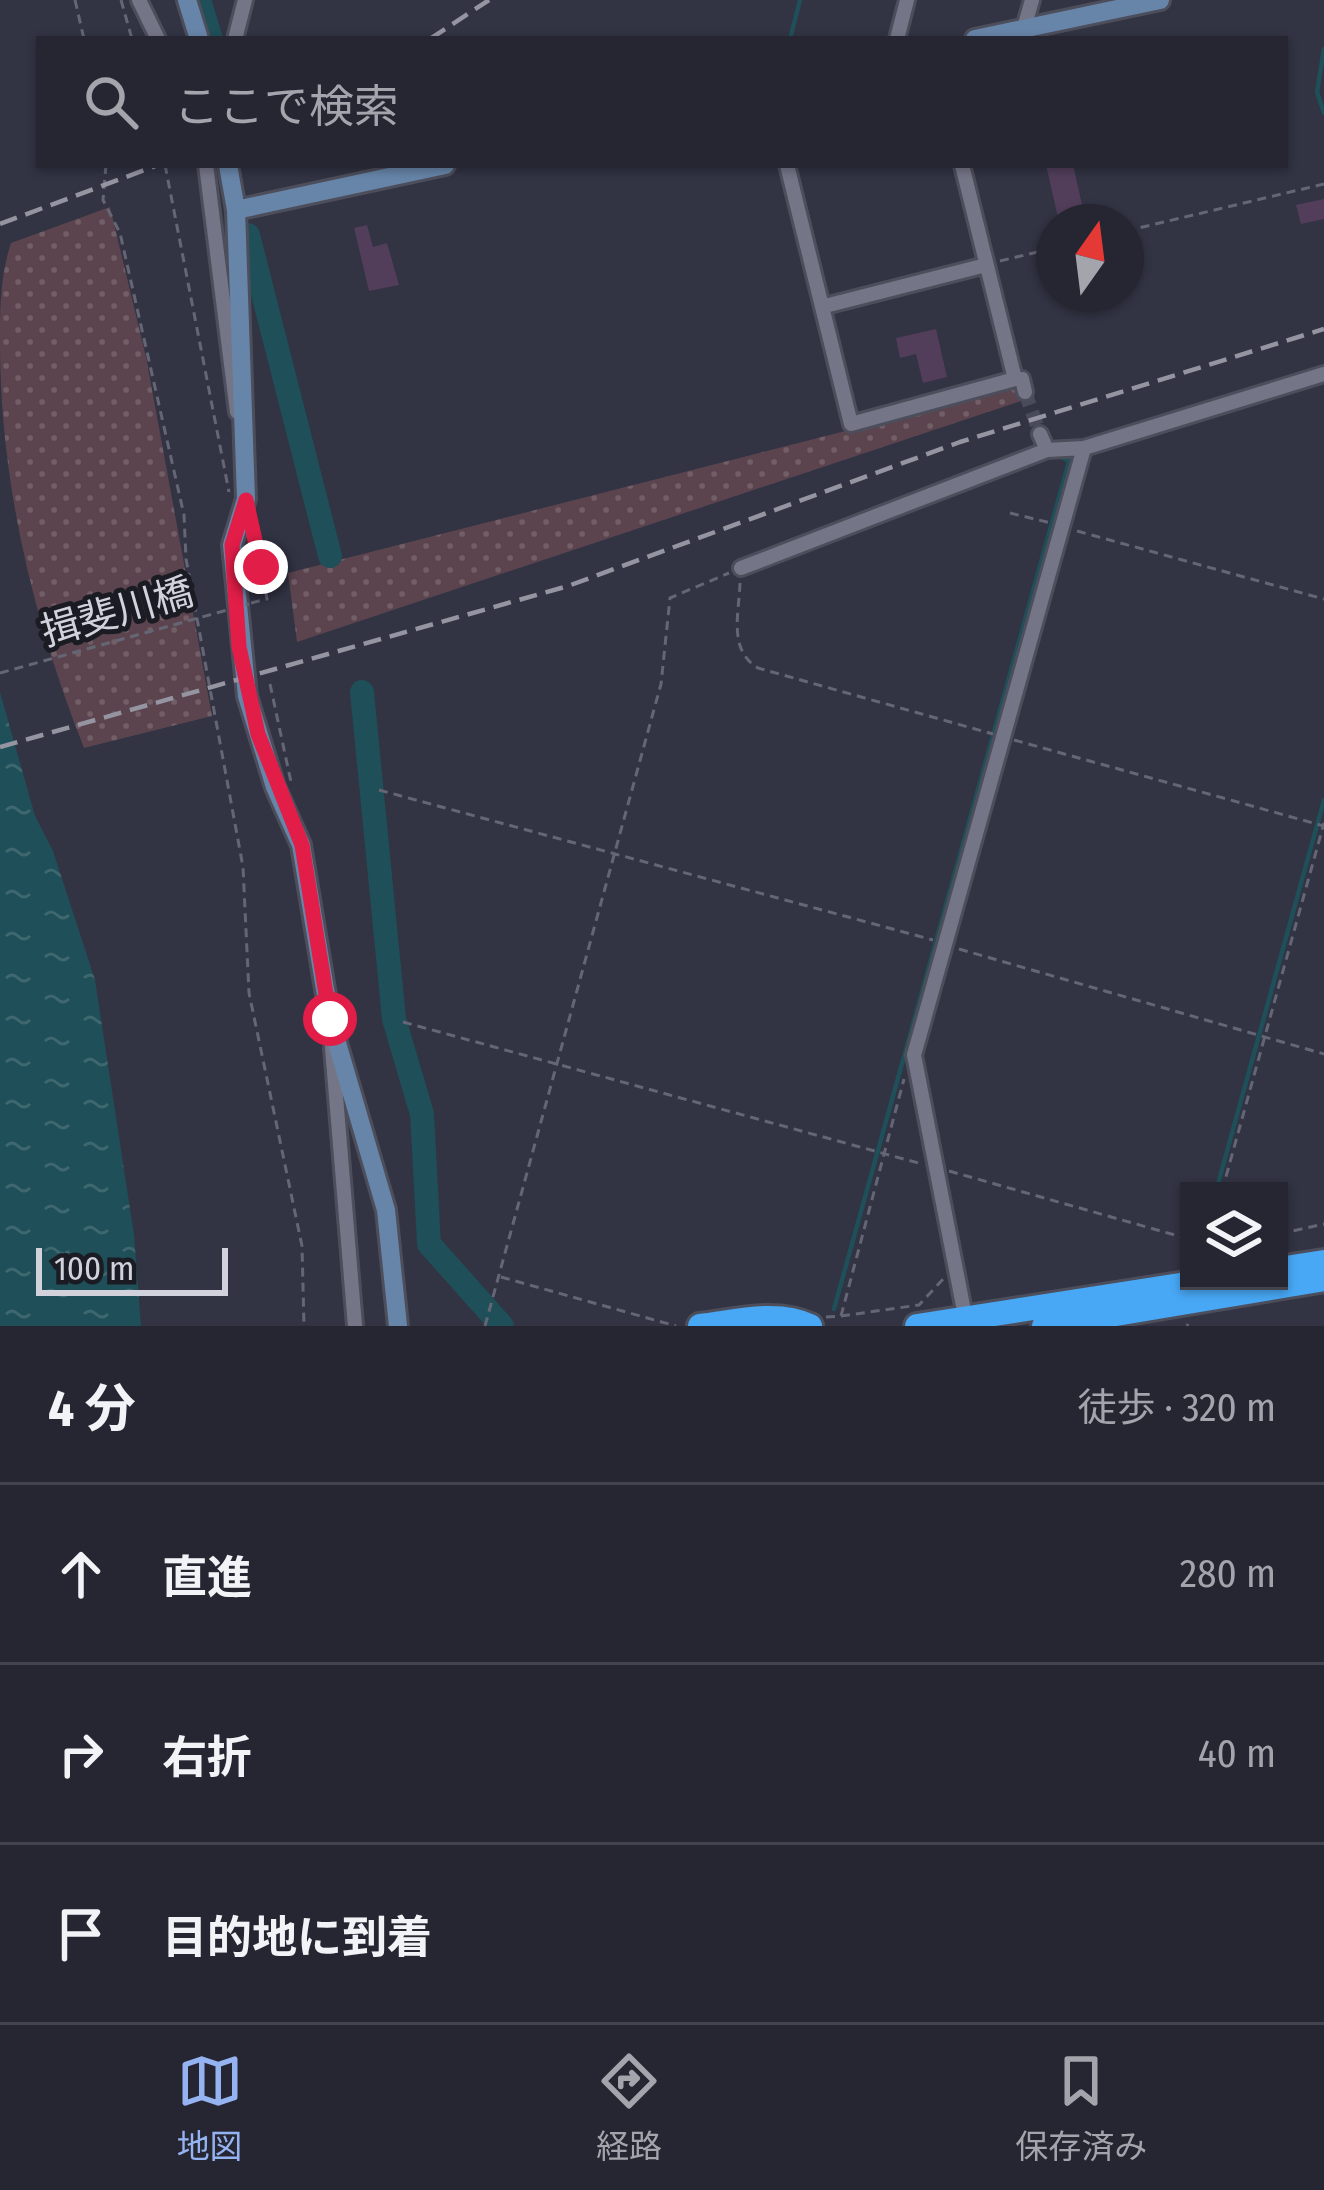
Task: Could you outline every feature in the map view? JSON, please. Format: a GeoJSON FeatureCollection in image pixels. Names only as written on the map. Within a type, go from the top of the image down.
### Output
{"type":"FeatureCollection","features":[{"type":"Feature","properties":{"kind":"highway"},"geometry":{"type":"LineString","coordinates":[[1288,1268],[1324,1262]]}},
{"type":"Feature","properties":{"kind":"highway"},"geometry":{"type":"LineString","coordinates":[[1044,1326],[1324,1280]]}},
{"type":"Feature","properties":{"kind":"highway"},"geometry":{"type":"LineString","coordinates":[[917,1326],[1180,1285]]}},
{"type":"Feature","properties":{"kind":"highway"},"geometry":{"type":"LineString","coordinates":[[700,1326],[803,1323]]}},
{"type":"Feature","properties":{"kind":"street"},"geometry":{"type":"LineString","coordinates":[[139,0],[157,36]]}},
{"type":"Feature","properties":{"kind":"street"},"geometry":{"type":"LineString","coordinates":[[187,0],[198,36]]}},
{"type":"Feature","properties":{"kind":"street"},"geometry":{"type":"LineString","coordinates":[[236,36],[245,0]]}},
{"type":"Feature","properties":{"kind":"street"},"geometry":{"type":"LineString","coordinates":[[898,36],[907,0]]}},
{"type":"Feature","properties":{"kind":"street"},"geometry":{"type":"LineString","coordinates":[[1024,28],[1032,0]]}},
{"type":"Feature","properties":{"kind":"street"},"geometry":{"type":"LineString","coordinates":[[988,36],[1160,0]]}},
{"type":"Feature","properties":{"kind":"street"},"geometry":{"type":"LineString","coordinates":[[206,168],[241,434]]}},
{"type":"Feature","properties":{"kind":"street"},"geometry":{"type":"LineString","coordinates":[[229,168],[236,211],[246,500],[236,529],[233,590],[247,696],[275,788],[302,845],[330,1019],[355,1326]]}},
{"type":"Feature","properties":{"kind":"street"},"geometry":{"type":"LineString","coordinates":[[236,211],[431,168]]}},
{"type":"Feature","properties":{"kind":"street"},"geometry":{"type":"LineString","coordinates":[[788,168],[851,424],[1015,379],[1022,379],[1025,392]]}},
{"type":"Feature","properties":{"kind":"street"},"geometry":{"type":"LineString","coordinates":[[963,168],[1015,379]]}},
{"type":"Feature","properties":{"kind":"street"},"geometry":{"type":"LineString","coordinates":[[825,306],[986,265]]}},
{"type":"Feature","properties":{"kind":"street"},"geometry":{"type":"LineString","coordinates":[[741,568],[1047,450],[1084,448],[1324,374]]}},
{"type":"Feature","properties":{"kind":"street"},"geometry":{"type":"LineString","coordinates":[[1040,434],[1047,450]]}},
{"type":"Feature","properties":{"kind":"street"},"geometry":{"type":"LineString","coordinates":[[966,1322],[914,1055],[1084,448]]}},
{"type":"Feature","properties":{"kind":"street"},"geometry":{"type":"LineString","coordinates":[[330,1019],[386,1210],[398,1326]]}},
{"type":"Feature","properties":{"kind":"path"},"geometry":{"type":"LineString","coordinates":[[75,0],[83,36]]}},
{"type":"Feature","properties":{"kind":"path"},"geometry":{"type":"LineString","coordinates":[[121,0],[131,36]]}},
{"type":"Feature","properties":{"kind":"path"},"geometry":{"type":"LineString","coordinates":[[106,168],[103,200],[120,233],[184,515],[186,559],[243,866],[249,993],[302,1246],[304,1326]]}},
{"type":"Feature","properties":{"kind":"path"},"geometry":{"type":"LineString","coordinates":[[166,168],[236,529]]}},
{"type":"Feature","properties":{"kind":"path"},"geometry":{"type":"LineString","coordinates":[[1144,227],[1324,184]]}},
{"type":"Feature","properties":{"kind":"path"},"geometry":{"type":"LineString","coordinates":[[986,265],[1036,252]]}},
{"type":"Feature","properties":{"kind":"path","name":"揖斐川橋"},"geometry":{"type":"LineString","coordinates":[[0,673],[267,599],[246,500]]}},
{"type":"Feature","properties":{"kind":"path"},"geometry":{"type":"LineString","coordinates":[[1010,512],[1324,599]]}},
{"type":"Feature","properties":{"kind":"path"},"geometry":{"type":"LineString","coordinates":[[485,1326],[661,684],[670,598],[741,568],[738,646],[743,659],[758,668],[1324,825],[1225,1182]]}},
{"type":"Feature","properties":{"kind":"path"},"geometry":{"type":"LineString","coordinates":[[270,684],[293,793]]}},
{"type":"Feature","properties":{"kind":"path"},"geometry":{"type":"LineString","coordinates":[[379,790],[1324,1054]]}},
{"type":"Feature","properties":{"kind":"path"},"geometry":{"type":"LineString","coordinates":[[403,1022],[1180,1236]]}},
{"type":"Feature","properties":{"kind":"path"},"geometry":{"type":"LineString","coordinates":[[841,1316],[914,1055]]}},
{"type":"Feature","properties":{"kind":"path"},"geometry":{"type":"LineString","coordinates":[[1288,1232],[1324,1224]]}},
{"type":"Feature","properties":{"kind":"path"},"geometry":{"type":"LineString","coordinates":[[803,1323],[812,1314],[841,1316],[919,1305],[954,1267]]}},
{"type":"Feature","properties":{"kind":"path"},"geometry":{"type":"LineString","coordinates":[[500,1276],[676,1326]]}},
{"type":"Feature","properties":{"kind":"shaded area"},"geometry":{"type":"Polygon","coordinates":[[[110,207],[146,357],[212,716],[84,748],[49,650],[13,498],[2,395],[1,305],[11,243],[110,207]]]}},
{"type":"Feature","properties":{"kind":"shaded area"},"geometry":{"type":"Polygon","coordinates":[[[1014,388],[1021,401],[297,642],[288,573],[1014,388]]]}},
{"type":"Feature","properties":{"kind":"water"},"geometry":{"type":"Polygon","coordinates":[[[0,692],[35,816],[53,851],[95,980],[134,1235],[141,1326],[0,1326],[0,692]]]}},
{"type":"Feature","properties":{"kind":"building"},"geometry":{"type":"Polygon","coordinates":[[[1047,168],[1074,168],[1082,204],[1055,204],[1047,168]]]}},
{"type":"Feature","properties":{"kind":"building"},"geometry":{"type":"Polygon","coordinates":[[[1324,199],[1324,219],[1301,224],[1296,205],[1324,199]]]}},
{"type":"Feature","properties":{"kind":"building"},"geometry":{"type":"Polygon","coordinates":[[[367,225],[373,247],[387,243],[399,285],[369,291],[354,228],[367,225]]]}},
{"type":"Feature","properties":{"kind":"building"},"geometry":{"type":"Polygon","coordinates":[[[936,329],[947,377],[923,383],[916,354],[900,358],[896,338],[936,329]]]}},
{"type":"Feature","properties":{"kind":"waterway"},"geometry":{"type":"LineString","coordinates":[[199,0],[210,36]]}},
{"type":"Feature","properties":{"kind":"waterway"},"geometry":{"type":"LineString","coordinates":[[791,36],[800,0]]}},
{"type":"Feature","properties":{"kind":"waterway"},"geometry":{"type":"LineString","coordinates":[[1324,49],[1317,92],[1324,113]]}},
{"type":"Feature","properties":{"kind":"waterway"},"geometry":{"type":"LineString","coordinates":[[796,168],[828,299]]}},
{"type":"Feature","properties":{"kind":"waterway"},"geometry":{"type":"LineString","coordinates":[[248,235],[330,556]]}},
{"type":"Feature","properties":{"kind":"waterway"},"geometry":{"type":"LineString","coordinates":[[831,310],[856,414],[864,415]]}},
{"type":"Feature","properties":{"kind":"waterway"},"geometry":{"type":"LineString","coordinates":[[834,1309],[1069,461],[1054,453]]}},
{"type":"Feature","properties":{"kind":"waterway"},"geometry":{"type":"LineString","coordinates":[[362,692],[394,1019],[422,1114],[429,1244],[502,1326]]}},
{"type":"Feature","properties":{"kind":"waterway"},"geometry":{"type":"LineString","coordinates":[[1218,1182],[1324,800]]}},
{"type":"Feature","properties":{"kind":"tunnel"},"geometry":{"type":"LineString","coordinates":[[1025,392],[1040,434]]}},
{"type":"Feature","properties":{"kind":"railway"},"geometry":{"type":"LineString","coordinates":[[435,36],[489,0]]}},
{"type":"Feature","properties":{"kind":"railway"},"geometry":{"type":"LineString","coordinates":[[0,224],[150,168]]}},
{"type":"Feature","properties":{"kind":"railway"},"geometry":{"type":"LineString","coordinates":[[0,747],[568,586],[960,442],[1324,329]]}},
{"type":"Feature","properties":{"kind":"route"},"geometry":{"type":"LineString","coordinates":[[261,567],[246,500],[232,545],[239,647],[247,696],[275,788],[302,845],[330,1019]]}}]}
